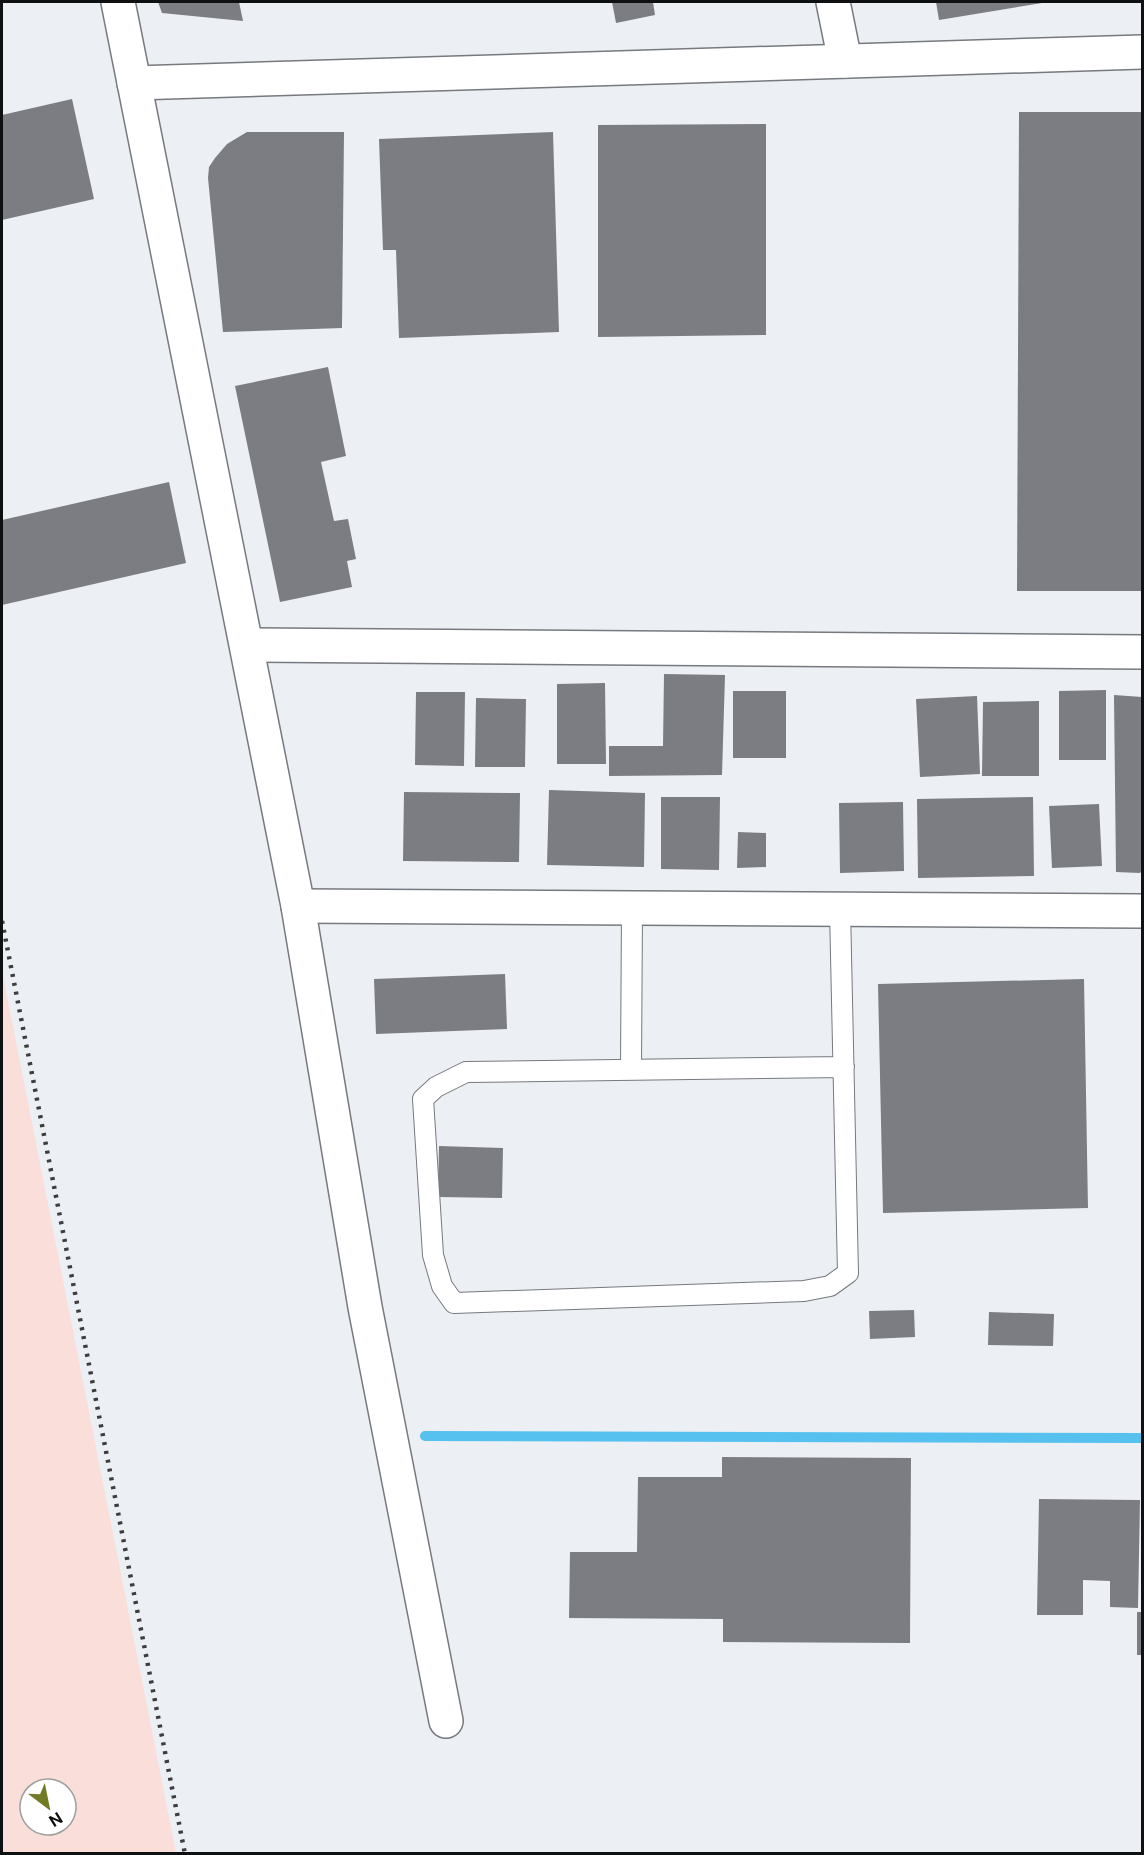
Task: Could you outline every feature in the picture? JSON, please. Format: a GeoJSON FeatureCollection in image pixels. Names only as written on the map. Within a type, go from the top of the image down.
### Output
{"type":"FeatureCollection","features":[{"type":"Feature","properties":{"kind":"street"},"geometry":{"type":"LineString","coordinates":[[118,2],[298,906],[365,1307],[446,1721]]}},
{"type":"Feature","properties":{"kind":"street"},"geometry":{"type":"LineString","coordinates":[[833,2],[845,61]]}},
{"type":"Feature","properties":{"kind":"street"},"geometry":{"type":"LineString","coordinates":[[134,83],[1143,51]]}},
{"type":"Feature","properties":{"kind":"street"},"geometry":{"type":"LineString","coordinates":[[247,645],[1143,652]]}},
{"type":"Feature","properties":{"kind":"street"},"geometry":{"type":"LineString","coordinates":[[298,906],[1143,911]]}},
{"type":"Feature","properties":{"kind":"lane"},"geometry":{"type":"LineString","coordinates":[[631,1069],[632,908]]}},
{"type":"Feature","properties":{"kind":"lane"},"geometry":{"type":"LineString","coordinates":[[840,909],[844,1067],[848,1273],[830,1286],[804,1291],[454,1303],[442,1286],[434,1256],[423,1099],[436,1087],[466,1072],[844,1067]]}},
{"type":"Feature","properties":{"kind":"shaded area"},"geometry":{"type":"Polygon","coordinates":[[[2,971],[176,1853],[2,1853],[2,971]]]}},
{"type":"Feature","properties":{"kind":"building"},"geometry":{"type":"Polygon","coordinates":[[[158,2],[239,2],[243,21],[162,13],[158,2]]]}},
{"type":"Feature","properties":{"kind":"building"},"geometry":{"type":"Polygon","coordinates":[[[612,2],[653,2],[655,15],[616,23],[612,2]]]}},
{"type":"Feature","properties":{"kind":"building"},"geometry":{"type":"Polygon","coordinates":[[[936,2],[1042,2],[1042,3],[939,20],[936,2]]]}},
{"type":"Feature","properties":{"kind":"building"},"geometry":{"type":"Polygon","coordinates":[[[72,99],[94,199],[2,220],[2,115],[72,99]]]}},
{"type":"Feature","properties":{"kind":"building"},"geometry":{"type":"Polygon","coordinates":[[[1019,112],[1142,112],[1142,591],[1017,591],[1019,112]]]}},
{"type":"Feature","properties":{"kind":"building"},"geometry":{"type":"Polygon","coordinates":[[[766,124],[766,335],[598,337],[598,125],[766,124]]]}},
{"type":"Feature","properties":{"kind":"building"},"geometry":{"type":"Polygon","coordinates":[[[247,132],[344,132],[342,328],[223,332],[208,178],[209,167],[227,144],[247,132]]]}},
{"type":"Feature","properties":{"kind":"building"},"geometry":{"type":"Polygon","coordinates":[[[553,132],[559,332],[399,338],[396,250],[383,250],[379,139],[553,132]]]}},
{"type":"Feature","properties":{"kind":"building"},"geometry":{"type":"Polygon","coordinates":[[[328,367],[346,456],[321,462],[334,521],[348,519],[356,559],[347,561],[352,587],[280,602],[235,386],[328,367]]]}},
{"type":"Feature","properties":{"kind":"building"},"geometry":{"type":"Polygon","coordinates":[[[169,482],[186,563],[2,605],[2,520],[169,482]]]}},
{"type":"Feature","properties":{"kind":"building"},"geometry":{"type":"Polygon","coordinates":[[[664,674],[725,675],[722,775],[609,776],[609,746],[663,746],[664,674]]]}},
{"type":"Feature","properties":{"kind":"building"},"geometry":{"type":"Polygon","coordinates":[[[605,683],[606,764],[557,764],[557,684],[605,683]]]}},
{"type":"Feature","properties":{"kind":"building"},"geometry":{"type":"Polygon","coordinates":[[[1106,690],[1106,760],[1059,760],[1059,691],[1106,690]]]}},
{"type":"Feature","properties":{"kind":"building"},"geometry":{"type":"Polygon","coordinates":[[[733,691],[786,691],[786,758],[733,758],[733,691]]]}},
{"type":"Feature","properties":{"kind":"building"},"geometry":{"type":"Polygon","coordinates":[[[416,692],[465,692],[464,766],[415,765],[416,692]]]}},
{"type":"Feature","properties":{"kind":"building"},"geometry":{"type":"Polygon","coordinates":[[[1114,695],[1142,697],[1142,870],[1140,873],[1116,872],[1114,695]]]}},
{"type":"Feature","properties":{"kind":"building"},"geometry":{"type":"Polygon","coordinates":[[[977,696],[980,774],[920,777],[916,699],[977,696]]]}},
{"type":"Feature","properties":{"kind":"building"},"geometry":{"type":"Polygon","coordinates":[[[476,698],[526,699],[525,767],[475,767],[476,698]]]}},
{"type":"Feature","properties":{"kind":"building"},"geometry":{"type":"Polygon","coordinates":[[[1039,701],[1039,776],[982,776],[983,702],[1039,701]]]}},
{"type":"Feature","properties":{"kind":"building"},"geometry":{"type":"Polygon","coordinates":[[[549,790],[645,793],[644,867],[547,865],[549,790]]]}},
{"type":"Feature","properties":{"kind":"building"},"geometry":{"type":"Polygon","coordinates":[[[404,792],[520,793],[519,862],[403,861],[404,792]]]}},
{"type":"Feature","properties":{"kind":"building"},"geometry":{"type":"Polygon","coordinates":[[[661,797],[720,797],[719,870],[661,869],[661,797]]]}},
{"type":"Feature","properties":{"kind":"building"},"geometry":{"type":"Polygon","coordinates":[[[1033,797],[1034,876],[918,878],[917,799],[1033,797]]]}},
{"type":"Feature","properties":{"kind":"building"},"geometry":{"type":"Polygon","coordinates":[[[903,802],[904,871],[840,873],[839,803],[903,802]]]}},
{"type":"Feature","properties":{"kind":"building"},"geometry":{"type":"Polygon","coordinates":[[[1099,804],[1102,866],[1052,868],[1049,806],[1099,804]]]}},
{"type":"Feature","properties":{"kind":"building"},"geometry":{"type":"Polygon","coordinates":[[[738,832],[766,833],[766,867],[737,868],[738,832]]]}},
{"type":"Feature","properties":{"kind":"building"},"geometry":{"type":"Polygon","coordinates":[[[505,974],[507,1029],[376,1034],[374,979],[505,974]]]}},
{"type":"Feature","properties":{"kind":"building"},"geometry":{"type":"Polygon","coordinates":[[[1084,979],[1088,1208],[883,1213],[878,984],[1084,979]]]}},
{"type":"Feature","properties":{"kind":"building"},"geometry":{"type":"Polygon","coordinates":[[[439,1146],[503,1148],[502,1198],[438,1197],[439,1146]]]}},
{"type":"Feature","properties":{"kind":"building"},"geometry":{"type":"Polygon","coordinates":[[[914,1310],[915,1337],[870,1339],[869,1311],[914,1310]]]}},
{"type":"Feature","properties":{"kind":"building"},"geometry":{"type":"Polygon","coordinates":[[[989,1312],[1054,1314],[1053,1346],[988,1345],[989,1312]]]}},
{"type":"Feature","properties":{"kind":"building"},"geometry":{"type":"Polygon","coordinates":[[[722,1457],[911,1458],[910,1643],[723,1642],[723,1619],[569,1618],[570,1552],[637,1552],[638,1477],[722,1477],[722,1457]]]}},
{"type":"Feature","properties":{"kind":"building"},"geometry":{"type":"Polygon","coordinates":[[[1039,1499],[1140,1500],[1138,1608],[1110,1607],[1110,1581],[1083,1580],[1083,1615],[1037,1615],[1039,1499]]]}},
{"type":"Feature","properties":{"kind":"building"},"geometry":{"type":"Polygon","coordinates":[[[1137,1612],[1142,1612],[1142,1655],[1137,1655],[1137,1612]]]}},
{"type":"Feature","properties":{"kind":"waterway"},"geometry":{"type":"LineString","coordinates":[[425,1436],[1142,1438]]}},
{"type":"Feature","properties":{"kind":"railway"},"geometry":{"type":"LineString","coordinates":[[2,921],[185,1854]]}}]}
